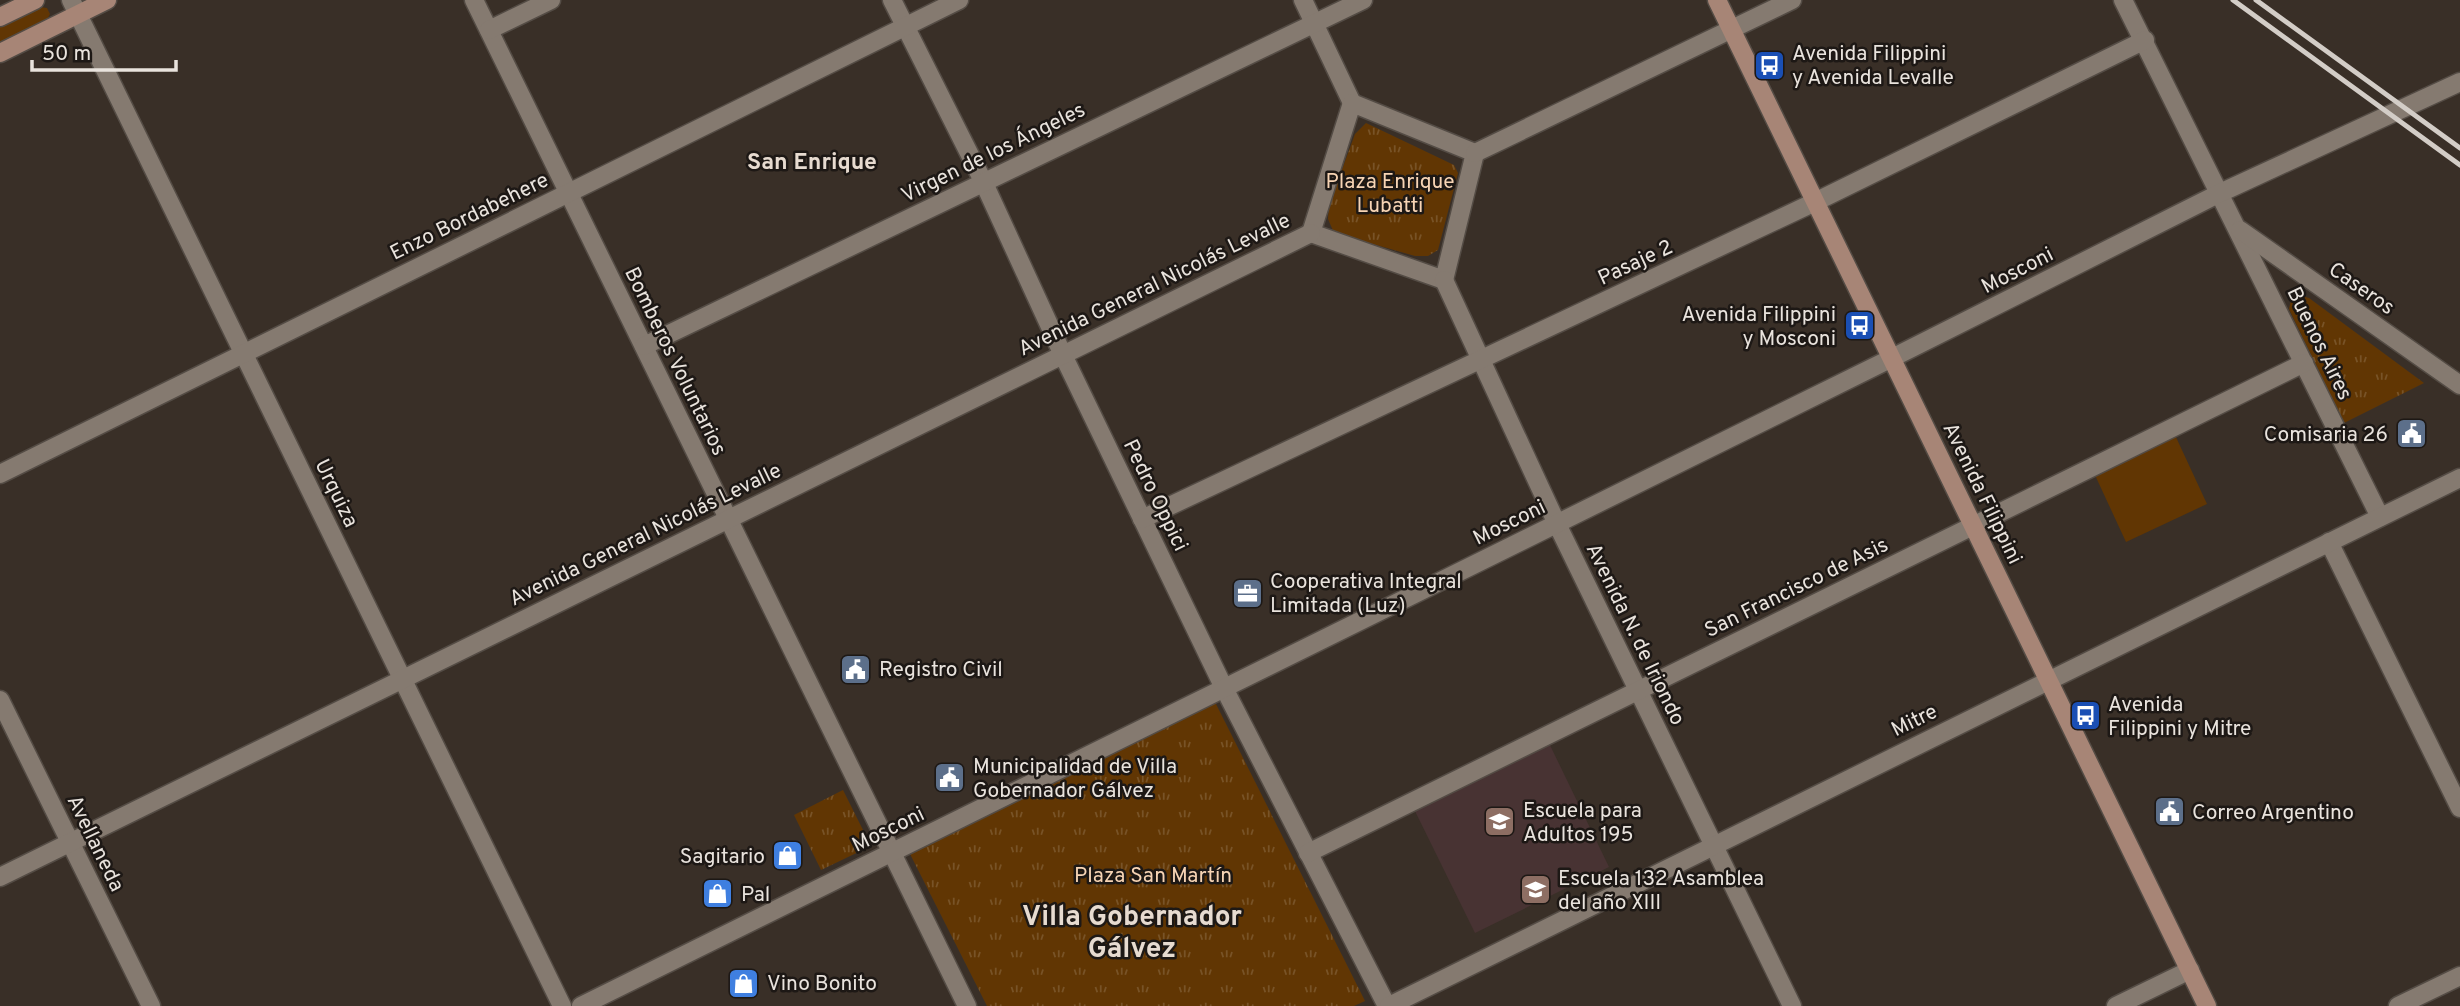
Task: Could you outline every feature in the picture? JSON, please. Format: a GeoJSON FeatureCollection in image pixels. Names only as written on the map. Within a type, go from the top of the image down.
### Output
{"type":"FeatureCollection","features":[{"type":"Feature","properties":{"kind":"main road"},"geometry":{"type":"LineString","coordinates":[[0,17],[35,0]]}},
{"type":"Feature","properties":{"kind":"main road"},"geometry":{"type":"LineString","coordinates":[[0,52],[74,7],[107,0]]}},
{"type":"Feature","properties":{"kind":"main road","name":"Avenida Filippini"},"geometry":{"type":"LineString","coordinates":[[1717,0],[2207,1006]]}},
{"type":"Feature","properties":{"kind":"street","name":"Bomberos Voluntarios"},"geometry":{"type":"LineString","coordinates":[[474,0],[967,1006]]}},
{"type":"Feature","properties":{"kind":"street"},"geometry":{"type":"LineString","coordinates":[[489,30],[551,0]]}},
{"type":"Feature","properties":{"kind":"street","name":"Pedro Oppici"},"geometry":{"type":"LineString","coordinates":[[892,0],[983,181],[1063,355],[1224,688],[1388,1006]]}},
{"type":"Feature","properties":{"kind":"street","name":"Enzo Bordabehere"},"geometry":{"type":"LineString","coordinates":[[0,474],[959,0]]}},
{"type":"Feature","properties":{"kind":"street"},"geometry":{"type":"LineString","coordinates":[[1303,0],[1352,103],[1475,153],[1792,0]]}},
{"type":"Feature","properties":{"kind":"street","name":"Virgen de los Ángeles"},"geometry":{"type":"LineString","coordinates":[[644,346],[1363,0]]}},
{"type":"Feature","properties":{"kind":"street"},"geometry":{"type":"LineString","coordinates":[[2123,0],[2220,193]]}},
{"type":"Feature","properties":{"kind":"street","name":"Urquiza"},"geometry":{"type":"LineString","coordinates":[[74,7],[562,1006]]}},
{"type":"Feature","properties":{"kind":"street","name":"Pasaje 2"},"geometry":{"type":"LineString","coordinates":[[1142,519],[1815,202],[2145,40]]}},
{"type":"Feature","properties":{"kind":"street","name":"Mosconi"},"geometry":{"type":"LineString","coordinates":[[581,1006],[2220,193],[2460,82]]}},
{"type":"Feature","properties":{"kind":"street"},"geometry":{"type":"LineString","coordinates":[[1352,103],[1311,233],[1444,280],[1475,153]]}},
{"type":"Feature","properties":{"kind":"street","name":"Buenos Aires"},"geometry":{"type":"LineString","coordinates":[[2220,193],[2380,517]]}},
{"type":"Feature","properties":{"kind":"street","name":"Caseros"},"geometry":{"type":"LineString","coordinates":[[2238,228],[2460,385]]}},
{"type":"Feature","properties":{"kind":"street","name":"Avenida General Nicolás Levalle"},"geometry":{"type":"LineString","coordinates":[[0,877],[1311,233]]}},
{"type":"Feature","properties":{"kind":"street","name":"Avenida N. de Iriondo"},"geometry":{"type":"LineString","coordinates":[[1444,280],[1637,691],[1792,1006]]}},
{"type":"Feature","properties":{"kind":"street","name":"San Francisco de Asis"},"geometry":{"type":"LineString","coordinates":[[1308,853],[2304,363]]}},
{"type":"Feature","properties":{"kind":"street","name":"Mitre"},"geometry":{"type":"LineString","coordinates":[[1388,1006],[2460,478]]}},
{"type":"Feature","properties":{"kind":"street"},"geometry":{"type":"LineString","coordinates":[[2329,542],[2460,808]]}},
{"type":"Feature","properties":{"kind":"street","name":"Avellaneda"},"geometry":{"type":"LineString","coordinates":[[0,700],[151,1006]]}},
{"type":"Feature","properties":{"kind":"street"},"geometry":{"type":"LineString","coordinates":[[2116,1006],[2189,970]]}},
{"type":"Feature","properties":{"kind":"street"},"geometry":{"type":"LineString","coordinates":[[2398,1006],[2460,976]]}},
{"type":"Feature","properties":{"kind":"shaded area"},"geometry":{"type":"Polygon","coordinates":[[[1547,739],[1609,867],[1475,933],[1412,805],[1547,739]]]}},
{"type":"Feature","properties":{"kind":"green space"},"geometry":{"type":"Polygon","coordinates":[[[40,7],[47,8],[50,14],[47,20],[0,43],[0,27],[40,7]]]}},
{"type":"Feature","properties":{"kind":"green space","name":"Plaza Enrique Lubatti"},"geometry":{"type":"Polygon","coordinates":[[[1366,123],[1454,165],[1458,173],[1438,250],[1428,256],[1415,256],[1334,233],[1328,219],[1329,205],[1355,134],[1366,123]]]}},
{"type":"Feature","properties":{"kind":"green space"},"geometry":{"type":"Polygon","coordinates":[[[2302,296],[2309,298],[2424,383],[2344,423],[2289,309],[2291,300],[2302,296]]]}},
{"type":"Feature","properties":{"kind":"green space"},"geometry":{"type":"Polygon","coordinates":[[[2175,435],[2207,504],[2126,542],[2094,473],[2175,435]]]}},
{"type":"Feature","properties":{"kind":"green space","name":"Plaza San Martín"},"geometry":{"type":"Polygon","coordinates":[[[1213,698],[1365,1001],[1354,1006],[987,1006],[909,852],[1213,698]]]}},
{"type":"Feature","properties":{"kind":"green space"},"geometry":{"type":"Polygon","coordinates":[[[843,790],[871,846],[821,870],[794,815],[843,790]]]}},
{"type":"Feature","properties":{"kind":"railway"},"geometry":{"type":"LineString","coordinates":[[2233,0],[2460,165]]}},
{"type":"Feature","properties":{"kind":"railway"},"geometry":{"type":"LineString","coordinates":[[2256,0],[2460,148]]}},
{"type":"Feature","properties":{"kind":"place","name":"Avenida Filippini y Avenida Levalle"},"geometry":{"type":"Point","coordinates":[1769,65]}},
{"type":"Feature","properties":{"kind":"place","name":"Avenida Filippini y Mosconi"},"geometry":{"type":"Point","coordinates":[1859,326]}},
{"type":"Feature","properties":{"kind":"place","name":"Comisaria 26"},"geometry":{"type":"Point","coordinates":[2411,434]}},
{"type":"Feature","properties":{"kind":"place","name":"Cooperativa Integral Limitada (Luz)"},"geometry":{"type":"Point","coordinates":[1247,593]}},
{"type":"Feature","properties":{"kind":"place","name":"Registro Civil"},"geometry":{"type":"Point","coordinates":[856,669]}},
{"type":"Feature","properties":{"kind":"place","name":"Avenida Filippini y Mitre"},"geometry":{"type":"Point","coordinates":[2085,716]}},
{"type":"Feature","properties":{"kind":"place","name":"Municipalidad de Villa Gobernador Gálvez"},"geometry":{"type":"Point","coordinates":[950,778]}},
{"type":"Feature","properties":{"kind":"place","name":"Correo Argentino"},"geometry":{"type":"Point","coordinates":[2169,812]}},
{"type":"Feature","properties":{"kind":"place","name":"Escuela para Adultos 195"},"geometry":{"type":"Point","coordinates":[1500,822]}},
{"type":"Feature","properties":{"kind":"place","name":"Sagitario"},"geometry":{"type":"Point","coordinates":[788,856]}},
{"type":"Feature","properties":{"kind":"place","name":"Escuela 132 Asamblea del año XIII"},"geometry":{"type":"Point","coordinates":[1535,890]}},
{"type":"Feature","properties":{"kind":"place","name":"Pal"},"geometry":{"type":"Point","coordinates":[718,894]}},
{"type":"Feature","properties":{"kind":"place","name":"Vino Bonito"},"geometry":{"type":"Point","coordinates":[744,983]}},
{"type":"Feature","properties":{"kind":"district","name":"San Enrique"},"geometry":{"type":"Point","coordinates":[812,161]}},
{"type":"Feature","properties":{"kind":"district","name":"Villa Gobernador Gálvez"},"geometry":{"type":"Point","coordinates":[1132,931]}}]}
